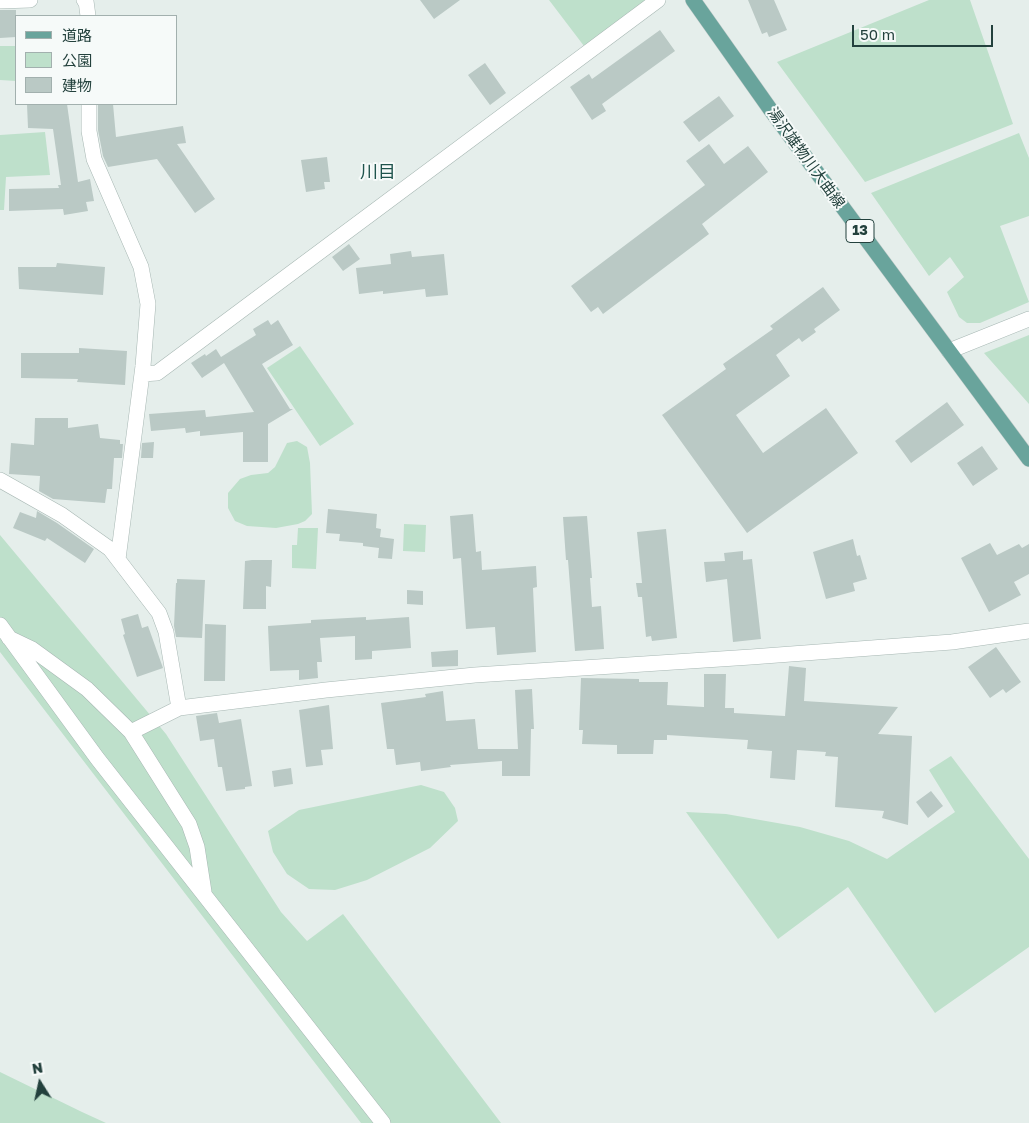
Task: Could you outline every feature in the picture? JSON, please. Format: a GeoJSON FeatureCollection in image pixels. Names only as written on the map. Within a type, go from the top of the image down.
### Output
{"type":"FeatureCollection","features":[{"type":"Feature","properties":{"kind":"main road","name":"湯沢雄物川大曲線"},"geometry":{"type":"LineString","coordinates":[[693,0],[770,109],[1029,459]]}},
{"type":"Feature","properties":{"kind":"street"},"geometry":{"type":"LineString","coordinates":[[5,1],[30,0]]}},
{"type":"Feature","properties":{"kind":"street"},"geometry":{"type":"LineString","coordinates":[[84,0],[86,1],[88,15]]}},
{"type":"Feature","properties":{"kind":"street"},"geometry":{"type":"LineString","coordinates":[[142,374],[157,373],[658,0]]}},
{"type":"Feature","properties":{"kind":"street"},"geometry":{"type":"LineString","coordinates":[[89,105],[89,131],[94,159],[141,267],[148,304],[142,374],[118,559]]}},
{"type":"Feature","properties":{"kind":"street"},"geometry":{"type":"LineString","coordinates":[[949,351],[1029,319]]}},
{"type":"Feature","properties":{"kind":"street"},"geometry":{"type":"LineString","coordinates":[[0,480],[62,515],[110,549],[118,559],[159,612],[166,632],[179,708]]}},
{"type":"Feature","properties":{"kind":"street"},"geometry":{"type":"LineString","coordinates":[[131,732],[179,708],[326,690],[475,675],[952,642],[1029,631]]}},
{"type":"Feature","properties":{"kind":"street"},"geometry":{"type":"LineString","coordinates":[[5,632],[87,689],[131,732],[189,824],[198,847],[204,894]]}},
{"type":"Feature","properties":{"kind":"street"},"geometry":{"type":"LineString","coordinates":[[5,632],[97,758],[383,1123]]}},
{"type":"Feature","properties":{"kind":"green space"},"geometry":{"type":"Polygon","coordinates":[[[549,0],[647,0],[584,46],[549,0]]]}},
{"type":"Feature","properties":{"kind":"green space"},"geometry":{"type":"Polygon","coordinates":[[[929,0],[970,0],[1013,124],[865,182],[777,62],[929,0]]]}},
{"type":"Feature","properties":{"kind":"green space"},"geometry":{"type":"Polygon","coordinates":[[[0,46],[15,46],[15,81],[0,80],[0,46]]]}},
{"type":"Feature","properties":{"kind":"green space"},"geometry":{"type":"Polygon","coordinates":[[[45,132],[50,175],[6,177],[4,210],[0,210],[0,135],[45,132]]]}},
{"type":"Feature","properties":{"kind":"green space"},"geometry":{"type":"Polygon","coordinates":[[[1019,133],[1029,158],[1029,216],[1000,226],[1029,302],[980,323],[967,323],[959,317],[947,292],[964,277],[950,257],[929,276],[871,193],[1019,133]]]}},
{"type":"Feature","properties":{"kind":"green space"},"geometry":{"type":"Polygon","coordinates":[[[1029,335],[1029,404],[984,353],[1029,335]]]}},
{"type":"Feature","properties":{"kind":"green space"},"geometry":{"type":"Polygon","coordinates":[[[300,346],[354,424],[320,446],[267,368],[300,346]]]}},
{"type":"Feature","properties":{"kind":"green space"},"geometry":{"type":"Polygon","coordinates":[[[297,441],[307,447],[310,463],[312,514],[305,521],[298,524],[276,528],[247,526],[235,521],[228,508],[228,493],[240,479],[251,475],[268,473],[275,467],[287,443],[297,441]]]}},
{"type":"Feature","properties":{"kind":"green space"},"geometry":{"type":"Polygon","coordinates":[[[404,524],[426,525],[425,552],[403,551],[404,524]]]}},
{"type":"Feature","properties":{"kind":"green space"},"geometry":{"type":"Polygon","coordinates":[[[298,528],[318,528],[316,569],[292,568],[292,545],[297,545],[298,528]]]}},
{"type":"Feature","properties":{"kind":"green space"},"geometry":{"type":"Polygon","coordinates":[[[0,535],[166,734],[281,912],[307,941],[343,914],[501,1123],[361,1123],[0,652],[0,535]]]}},
{"type":"Feature","properties":{"kind":"green space"},"geometry":{"type":"Polygon","coordinates":[[[951,756],[1029,859],[1029,947],[935,1013],[848,887],[778,939],[686,812],[726,814],[800,827],[849,841],[887,859],[955,812],[929,770],[951,756]]]}},
{"type":"Feature","properties":{"kind":"green space"},"geometry":{"type":"Polygon","coordinates":[[[421,785],[444,792],[455,808],[458,821],[430,848],[367,880],[335,890],[309,889],[287,874],[273,852],[268,831],[299,810],[421,785]]]}},
{"type":"Feature","properties":{"kind":"green space"},"geometry":{"type":"Polygon","coordinates":[[[0,1072],[82,1112],[106,1123],[0,1123],[0,1072]]]}},
{"type":"Feature","properties":{"kind":"building"},"geometry":{"type":"Polygon","coordinates":[[[420,0],[460,0],[434,19],[420,0]]]}},
{"type":"Feature","properties":{"kind":"building"},"geometry":{"type":"Polygon","coordinates":[[[748,0],[774,0],[787,30],[769,37],[767,32],[762,34],[748,0]]]}},
{"type":"Feature","properties":{"kind":"building"},"geometry":{"type":"Polygon","coordinates":[[[0,10],[16,10],[15,37],[0,38],[0,10]]]}},
{"type":"Feature","properties":{"kind":"building"},"geometry":{"type":"Polygon","coordinates":[[[660,30],[675,51],[602,104],[606,111],[592,120],[570,87],[589,74],[592,79],[660,30]]]}},
{"type":"Feature","properties":{"kind":"building"},"geometry":{"type":"Polygon","coordinates":[[[485,63],[506,93],[490,105],[468,75],[485,63]]]}},
{"type":"Feature","properties":{"kind":"building"},"geometry":{"type":"Polygon","coordinates":[[[719,96],[734,116],[699,142],[683,122],[719,96]]]}},
{"type":"Feature","properties":{"kind":"building"},"geometry":{"type":"Polygon","coordinates":[[[27,105],[67,105],[78,182],[90,179],[94,201],[86,202],[88,211],[64,215],[63,209],[9,211],[9,189],[59,188],[58,185],[61,185],[53,129],[28,128],[27,105]]]}},
{"type":"Feature","properties":{"kind":"building"},"geometry":{"type":"Polygon","coordinates":[[[98,105],[113,105],[116,137],[183,126],[186,143],[177,144],[215,199],[195,213],[157,159],[108,167],[103,156],[98,130],[98,105]]]}},
{"type":"Feature","properties":{"kind":"building"},"geometry":{"type":"Polygon","coordinates":[[[709,144],[724,164],[748,146],[768,172],[702,224],[709,234],[603,314],[598,307],[591,312],[571,286],[705,185],[686,161],[709,144]]]}},
{"type":"Feature","properties":{"kind":"building"},"geometry":{"type":"Polygon","coordinates":[[[327,157],[330,182],[324,182],[325,189],[306,192],[301,160],[327,157]]]}},
{"type":"Feature","properties":{"kind":"building"},"geometry":{"type":"Polygon","coordinates":[[[349,244],[360,259],[343,271],[332,257],[349,244]]]}},
{"type":"Feature","properties":{"kind":"building"},"geometry":{"type":"Polygon","coordinates":[[[411,251],[412,257],[444,254],[448,295],[426,297],[425,289],[383,294],[383,291],[359,294],[356,268],[391,264],[390,254],[411,251]]]}},
{"type":"Feature","properties":{"kind":"building"},"geometry":{"type":"Polygon","coordinates":[[[57,263],[105,267],[103,295],[19,289],[18,267],[56,267],[57,263]]]}},
{"type":"Feature","properties":{"kind":"building"},"geometry":{"type":"Polygon","coordinates":[[[823,287],[840,310],[814,329],[816,332],[802,342],[799,338],[776,355],[790,376],[736,415],[763,453],[826,408],[858,453],[747,533],[662,415],[726,369],[723,364],[773,329],[770,326],[823,287]]]}},
{"type":"Feature","properties":{"kind":"building"},"geometry":{"type":"Polygon","coordinates":[[[268,320],[271,325],[278,320],[293,345],[262,364],[290,409],[293,409],[268,424],[268,462],[243,462],[243,432],[200,436],[200,431],[186,433],[185,428],[151,431],[149,414],[205,410],[206,417],[254,412],[224,363],[202,378],[191,363],[216,349],[221,357],[256,335],[253,329],[268,320]]]}},
{"type":"Feature","properties":{"kind":"building"},"geometry":{"type":"Polygon","coordinates":[[[79,348],[127,351],[125,385],[77,382],[78,379],[21,378],[21,353],[79,353],[79,348]]]}},
{"type":"Feature","properties":{"kind":"building"},"geometry":{"type":"Polygon","coordinates":[[[947,402],[964,425],[911,463],[895,441],[947,402]]]}},
{"type":"Feature","properties":{"kind":"building"},"geometry":{"type":"Polygon","coordinates":[[[35,418],[68,418],[68,428],[98,424],[100,438],[120,440],[120,444],[123,444],[122,458],[114,458],[112,489],[107,489],[105,503],[53,499],[39,491],[40,476],[9,474],[11,443],[34,445],[35,418]]]}},
{"type":"Feature","properties":{"kind":"building"},"geometry":{"type":"Polygon","coordinates":[[[154,442],[153,458],[141,458],[142,443],[154,442]]]}},
{"type":"Feature","properties":{"kind":"building"},"geometry":{"type":"Polygon","coordinates":[[[982,446],[998,469],[973,486],[957,463],[982,446]]]}},
{"type":"Feature","properties":{"kind":"building"},"geometry":{"type":"Polygon","coordinates":[[[328,509],[377,514],[376,528],[381,529],[380,537],[394,539],[392,559],[378,558],[379,548],[363,546],[363,543],[339,541],[340,534],[326,533],[328,509]]]}},
{"type":"Feature","properties":{"kind":"building"},"geometry":{"type":"Polygon","coordinates":[[[37,511],[94,549],[85,563],[47,538],[45,541],[13,528],[20,512],[36,518],[37,511]]]}},
{"type":"Feature","properties":{"kind":"building"},"geometry":{"type":"Polygon","coordinates":[[[473,514],[476,552],[481,551],[482,570],[536,566],[537,587],[533,588],[536,652],[497,655],[495,627],[466,629],[461,558],[453,559],[450,516],[473,514]]]}},
{"type":"Feature","properties":{"kind":"building"},"geometry":{"type":"Polygon","coordinates":[[[587,516],[592,578],[590,578],[592,607],[601,606],[604,649],[575,651],[563,517],[587,516]]]}},
{"type":"Feature","properties":{"kind":"building"},"geometry":{"type":"Polygon","coordinates":[[[666,529],[677,638],[652,641],[651,636],[646,637],[642,597],[638,597],[636,583],[642,583],[637,532],[666,529]]]}},
{"type":"Feature","properties":{"kind":"building"},"geometry":{"type":"Polygon","coordinates":[[[853,539],[857,556],[860,555],[867,579],[853,583],[855,591],[826,599],[813,552],[853,539]]]}},
{"type":"Feature","properties":{"kind":"building"},"geometry":{"type":"Polygon","coordinates":[[[990,543],[997,555],[1019,544],[1022,548],[1029,544],[1029,574],[1014,582],[1021,595],[989,612],[961,558],[990,543]]]}},
{"type":"Feature","properties":{"kind":"building"},"geometry":{"type":"Polygon","coordinates":[[[743,551],[743,560],[752,559],[761,639],[733,642],[727,579],[706,582],[704,562],[725,561],[724,553],[743,551]]]}},
{"type":"Feature","properties":{"kind":"building"},"geometry":{"type":"Polygon","coordinates":[[[272,560],[271,587],[266,586],[266,609],[243,609],[245,561],[272,560]]]}},
{"type":"Feature","properties":{"kind":"building"},"geometry":{"type":"Polygon","coordinates":[[[177,579],[205,580],[202,638],[176,637],[174,626],[177,579]]]}},
{"type":"Feature","properties":{"kind":"building"},"geometry":{"type":"Polygon","coordinates":[[[407,590],[423,591],[423,605],[407,604],[407,590]]]}},
{"type":"Feature","properties":{"kind":"building"},"geometry":{"type":"Polygon","coordinates":[[[138,614],[142,628],[148,626],[163,668],[137,677],[123,635],[125,634],[121,619],[138,614]]]}},
{"type":"Feature","properties":{"kind":"building"},"geometry":{"type":"Polygon","coordinates":[[[366,617],[366,620],[409,617],[411,648],[372,651],[372,659],[355,660],[355,636],[320,638],[322,662],[317,662],[318,678],[299,680],[299,670],[270,671],[268,626],[311,623],[311,620],[366,617]]]}},
{"type":"Feature","properties":{"kind":"building"},"geometry":{"type":"Polygon","coordinates":[[[205,624],[226,625],[225,681],[204,681],[205,624]]]}},
{"type":"Feature","properties":{"kind":"building"},"geometry":{"type":"Polygon","coordinates":[[[996,647],[1021,682],[1006,693],[1003,689],[990,698],[968,667],[996,647]]]}},
{"type":"Feature","properties":{"kind":"building"},"geometry":{"type":"Polygon","coordinates":[[[458,650],[458,666],[432,667],[431,652],[458,650]]]}},
{"type":"Feature","properties":{"kind":"building"},"geometry":{"type":"Polygon","coordinates":[[[789,666],[806,668],[804,701],[898,707],[878,734],[912,736],[908,825],[882,818],[884,811],[835,807],[838,757],[825,756],[826,752],[797,750],[795,780],[770,778],[772,751],[747,749],[748,740],[667,735],[667,740],[654,740],[653,754],[617,754],[617,745],[582,744],[583,730],[579,730],[581,678],[639,679],[639,682],[668,682],[667,705],[704,707],[704,674],[726,674],[725,708],[734,708],[734,713],[785,716],[789,666]]]}},
{"type":"Feature","properties":{"kind":"building"},"geometry":{"type":"Polygon","coordinates":[[[532,689],[534,729],[531,729],[530,776],[502,776],[502,761],[450,765],[451,767],[421,771],[420,762],[396,765],[394,749],[387,749],[381,703],[426,697],[425,694],[443,691],[446,721],[475,719],[478,749],[518,749],[515,690],[532,689]]]}},
{"type":"Feature","properties":{"kind":"building"},"geometry":{"type":"Polygon","coordinates":[[[329,705],[333,749],[321,750],[323,765],[306,767],[299,710],[329,705]]]}},
{"type":"Feature","properties":{"kind":"building"},"geometry":{"type":"Polygon","coordinates":[[[217,713],[219,723],[241,719],[252,786],[245,787],[245,789],[226,791],[222,767],[218,767],[214,739],[200,741],[196,716],[217,713]]]}},
{"type":"Feature","properties":{"kind":"building"},"geometry":{"type":"Polygon","coordinates":[[[291,768],[293,784],[274,787],[272,771],[291,768]]]}},
{"type":"Feature","properties":{"kind":"building"},"geometry":{"type":"Polygon","coordinates":[[[931,791],[943,806],[928,818],[916,802],[931,791]]]}},
{"type":"Feature","properties":{"kind":"district","name":"川目"},"geometry":{"type":"Point","coordinates":[378,172]}}]}
